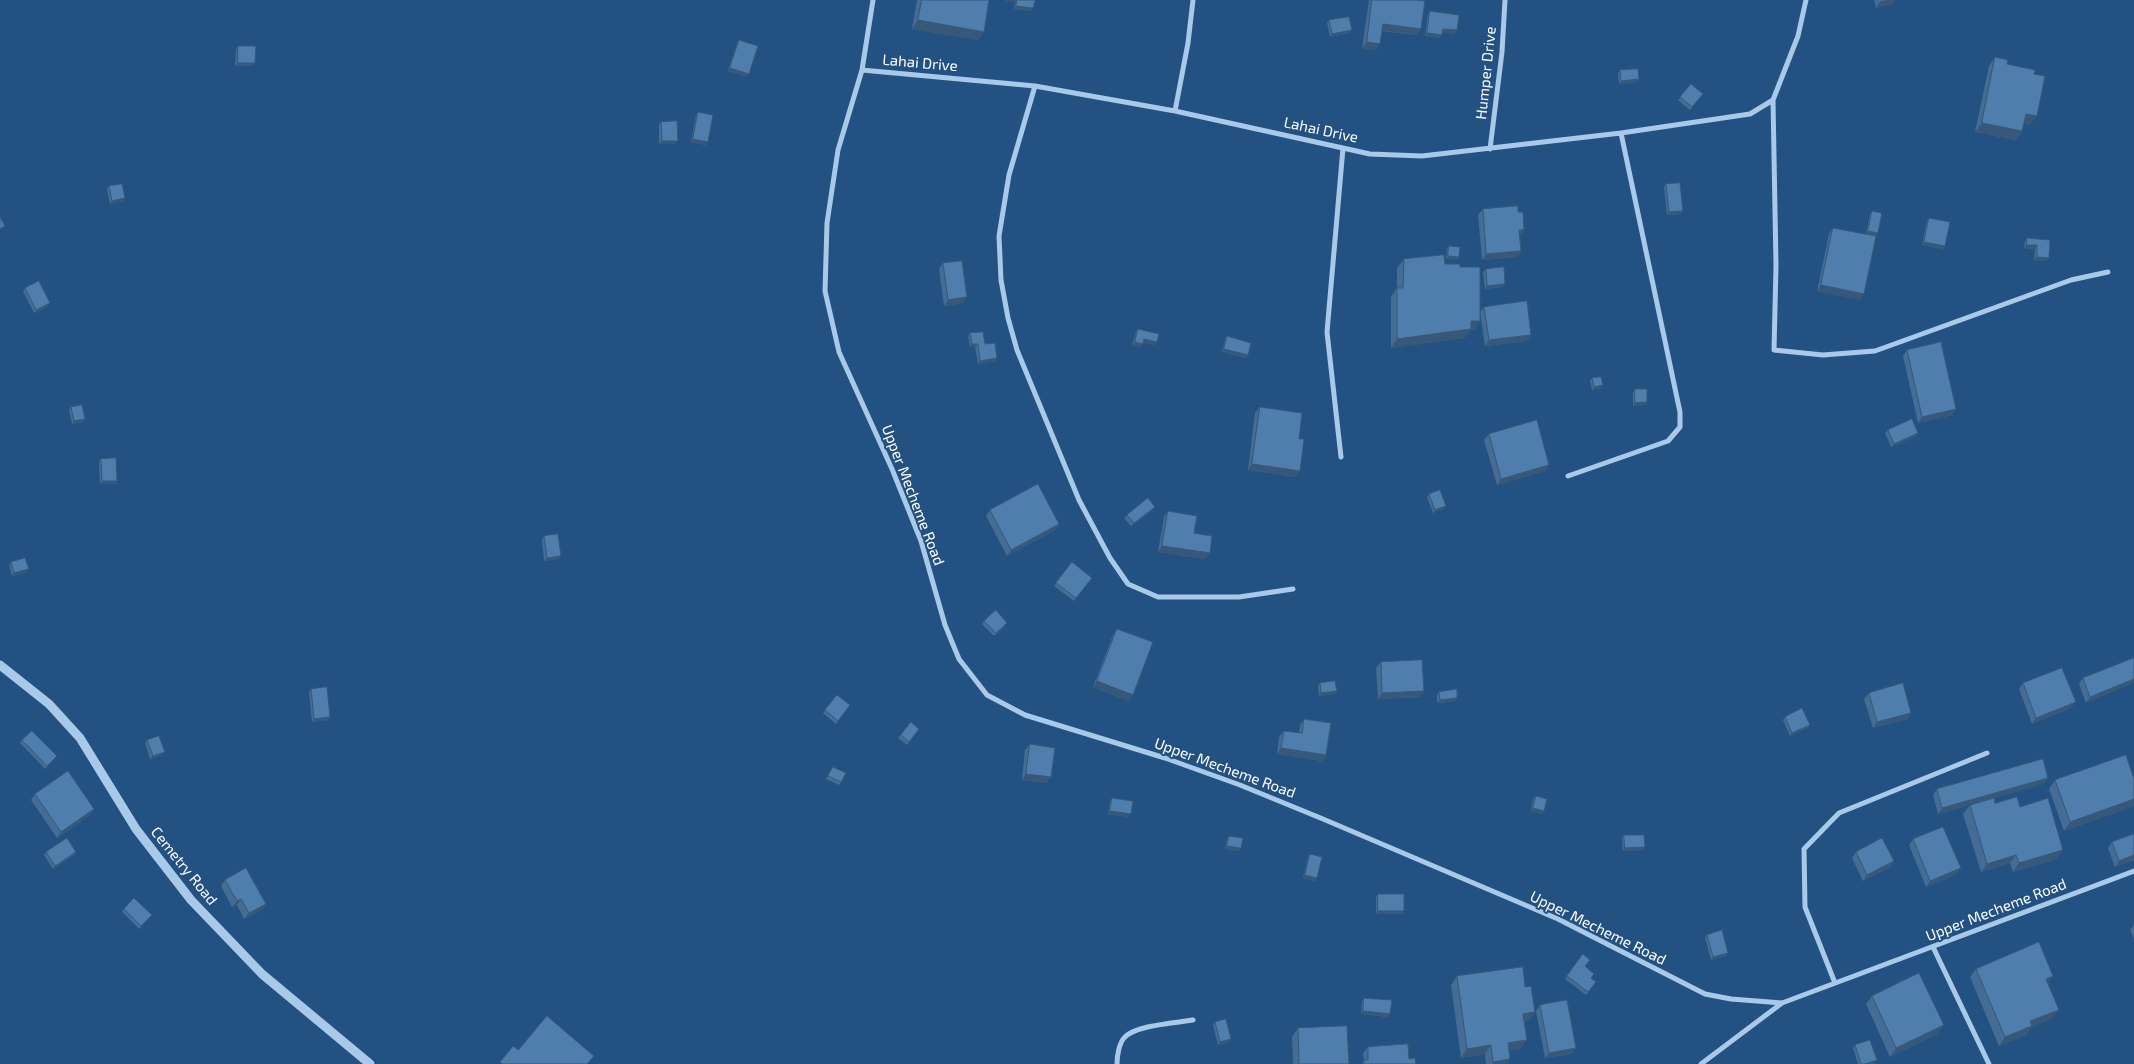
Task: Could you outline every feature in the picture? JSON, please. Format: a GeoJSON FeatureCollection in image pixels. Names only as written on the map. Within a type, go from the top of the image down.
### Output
{"type":"FeatureCollection","features":[{"type":"Feature","properties":{"kind":"street","name":"Upper Mecheme Road"},"geometry":{"type":"LineString","coordinates":[[873,0],[862,70],[838,150],[827,223],[825,291],[839,352],[892,470],[921,541],[945,625],[959,659],[987,695],[1025,714],[1182,764],[1304,811],[1558,919],[1705,994],[1732,999],[1782,1003],[2134,871]]}},
{"type":"Feature","properties":{"kind":"street"},"geometry":{"type":"LineString","coordinates":[[1175,111],[1188,43],[1193,0]]}},
{"type":"Feature","properties":{"kind":"street","name":"Humper Drive"},"geometry":{"type":"LineString","coordinates":[[1490,149],[1502,52],[1505,0]]}},
{"type":"Feature","properties":{"kind":"street"},"geometry":{"type":"LineString","coordinates":[[1806,0],[1798,36],[1773,100],[1776,266],[1774,350],[1823,355],[1874,351],[2071,280],[2108,272]]}},
{"type":"Feature","properties":{"kind":"street","name":"Lahai Drive"},"geometry":{"type":"LineString","coordinates":[[862,70],[1035,86],[1175,111],[1370,154],[1422,156],[1621,133],[1750,114],[1773,100]]}},
{"type":"Feature","properties":{"kind":"street"},"geometry":{"type":"LineString","coordinates":[[1035,86],[1009,175],[999,236],[1001,280],[1008,318],[1017,350],[1079,500],[1110,558],[1128,584],[1158,597],[1240,597],[1293,589]]}},
{"type":"Feature","properties":{"kind":"street"},"geometry":{"type":"LineString","coordinates":[[1568,476],[1668,441],[1680,427],[1680,412],[1621,133]]}},
{"type":"Feature","properties":{"kind":"street"},"geometry":{"type":"LineString","coordinates":[[1341,457],[1327,332],[1343,148]]}},
{"type":"Feature","properties":{"kind":"street","name":"Cemetry Road"},"geometry":{"type":"LineString","coordinates":[[0,665],[49,704],[80,738],[136,829],[191,900],[262,974],[370,1064]]}},
{"type":"Feature","properties":{"kind":"street"},"geometry":{"type":"LineString","coordinates":[[1835,983],[1805,907],[1804,849],[1838,813],[1987,753]]}},
{"type":"Feature","properties":{"kind":"street"},"geometry":{"type":"LineString","coordinates":[[1933,947],[1989,1064]]}},
{"type":"Feature","properties":{"kind":"street"},"geometry":{"type":"LineString","coordinates":[[1701,1064],[1782,1003]]}},
{"type":"Feature","properties":{"kind":"street"},"geometry":{"type":"LineString","coordinates":[[1117,1064],[1117,1055],[1124,1038],[1139,1029],[1193,1020]]}},
{"type":"Feature","properties":{"kind":"building"},"geometry":{"type":"Polygon","coordinates":[[[922,0],[989,0],[984,32],[918,20],[922,0]]]}},
{"type":"Feature","properties":{"kind":"building"},"geometry":{"type":"Polygon","coordinates":[[[1017,0],[1035,0],[1033,8],[1016,6],[1017,0]]]}},
{"type":"Feature","properties":{"kind":"building"},"geometry":{"type":"Polygon","coordinates":[[[1372,0],[1425,1],[1421,29],[1383,24],[1380,44],[1367,42],[1372,0]]]}},
{"type":"Feature","properties":{"kind":"building"},"geometry":{"type":"Polygon","coordinates":[[[1430,11],[1459,15],[1457,30],[1443,29],[1442,35],[1427,33],[1430,11]]]}},
{"type":"Feature","properties":{"kind":"building"},"geometry":{"type":"Polygon","coordinates":[[[1349,17],[1352,30],[1332,34],[1329,20],[1349,17]]]}},
{"type":"Feature","properties":{"kind":"building"},"geometry":{"type":"Polygon","coordinates":[[[739,40],[758,46],[749,74],[730,68],[739,40]]]}},
{"type":"Feature","properties":{"kind":"building"},"geometry":{"type":"Polygon","coordinates":[[[238,46],[256,46],[255,63],[238,63],[238,46]]]}},
{"type":"Feature","properties":{"kind":"building"},"geometry":{"type":"Polygon","coordinates":[[[1995,57],[2008,60],[2007,64],[2035,70],[2034,74],[2045,76],[2037,116],[2026,114],[2022,131],[1982,123],[1995,57]]]}},
{"type":"Feature","properties":{"kind":"building"},"geometry":{"type":"Polygon","coordinates":[[[1638,69],[1639,79],[1621,81],[1620,70],[1638,69]]]}},
{"type":"Feature","properties":{"kind":"building"},"geometry":{"type":"Polygon","coordinates":[[[1691,84],[1703,94],[1692,107],[1680,97],[1691,84]]]}},
{"type":"Feature","properties":{"kind":"building"},"geometry":{"type":"Polygon","coordinates":[[[698,112],[713,115],[708,142],[693,139],[698,112]]]}},
{"type":"Feature","properties":{"kind":"building"},"geometry":{"type":"Polygon","coordinates":[[[677,121],[678,141],[662,141],[661,122],[677,121]]]}},
{"type":"Feature","properties":{"kind":"building"},"geometry":{"type":"Polygon","coordinates":[[[1680,183],[1683,211],[1669,212],[1666,184],[1680,183]]]}},
{"type":"Feature","properties":{"kind":"building"},"geometry":{"type":"Polygon","coordinates":[[[122,184],[125,198],[112,201],[109,186],[122,184]]]}},
{"type":"Feature","properties":{"kind":"building"},"geometry":{"type":"Polygon","coordinates":[[[1518,206],[1518,212],[1523,212],[1524,230],[1519,230],[1521,251],[1486,254],[1483,209],[1518,206]]]}},
{"type":"Feature","properties":{"kind":"building"},"geometry":{"type":"Polygon","coordinates":[[[1872,211],[1882,213],[1878,233],[1868,231],[1872,211]]]}},
{"type":"Feature","properties":{"kind":"building"},"geometry":{"type":"Polygon","coordinates":[[[0,217],[5,226],[0,229],[0,217]]]}},
{"type":"Feature","properties":{"kind":"building"},"geometry":{"type":"Polygon","coordinates":[[[1929,218],[1950,222],[1945,246],[1924,242],[1929,218]]]}},
{"type":"Feature","properties":{"kind":"building"},"geometry":{"type":"Polygon","coordinates":[[[1833,228],[1876,236],[1864,294],[1821,285],[1833,228]]]}},
{"type":"Feature","properties":{"kind":"building"},"geometry":{"type":"Polygon","coordinates":[[[2027,238],[2050,240],[2049,258],[2037,257],[2037,245],[2027,245],[2027,238]]]}},
{"type":"Feature","properties":{"kind":"building"},"geometry":{"type":"Polygon","coordinates":[[[1449,246],[1460,247],[1459,257],[1448,256],[1449,246]]]}},
{"type":"Feature","properties":{"kind":"building"},"geometry":{"type":"Polygon","coordinates":[[[1444,255],[1445,264],[1460,264],[1460,267],[1480,267],[1480,321],[1471,321],[1471,329],[1397,339],[1397,288],[1403,288],[1404,259],[1444,255]]]}},
{"type":"Feature","properties":{"kind":"building"},"geometry":{"type":"Polygon","coordinates":[[[962,261],[967,297],[948,300],[943,263],[962,261]]]}},
{"type":"Feature","properties":{"kind":"building"},"geometry":{"type":"Polygon","coordinates":[[[1504,267],[1505,284],[1487,286],[1486,269],[1504,267]]]}},
{"type":"Feature","properties":{"kind":"building"},"geometry":{"type":"Polygon","coordinates":[[[39,281],[50,303],[36,310],[25,288],[39,281]]]}},
{"type":"Feature","properties":{"kind":"building"},"geometry":{"type":"Polygon","coordinates":[[[1527,301],[1531,335],[1489,340],[1484,307],[1527,301]]]}},
{"type":"Feature","properties":{"kind":"building"},"geometry":{"type":"Polygon","coordinates":[[[1138,329],[1159,334],[1157,342],[1144,339],[1143,344],[1135,342],[1138,329]]]}},
{"type":"Feature","properties":{"kind":"building"},"geometry":{"type":"Polygon","coordinates":[[[983,332],[985,344],[995,343],[997,358],[980,361],[978,344],[972,344],[970,333],[983,332]]]}},
{"type":"Feature","properties":{"kind":"building"},"geometry":{"type":"Polygon","coordinates":[[[1227,336],[1251,343],[1248,355],[1224,349],[1227,336]]]}},
{"type":"Feature","properties":{"kind":"building"},"geometry":{"type":"Polygon","coordinates":[[[1941,342],[1956,409],[1922,417],[1907,350],[1941,342]]]}},
{"type":"Feature","properties":{"kind":"building"},"geometry":{"type":"Polygon","coordinates":[[[1601,377],[1603,385],[1594,387],[1592,378],[1601,377]]]}},
{"type":"Feature","properties":{"kind":"building"},"geometry":{"type":"Polygon","coordinates":[[[1635,389],[1647,389],[1647,402],[1635,403],[1635,389]]]}},
{"type":"Feature","properties":{"kind":"building"},"geometry":{"type":"Polygon","coordinates":[[[82,405],[85,419],[74,421],[71,407],[82,405]]]}},
{"type":"Feature","properties":{"kind":"building"},"geometry":{"type":"Polygon","coordinates":[[[1260,407],[1302,413],[1299,439],[1304,439],[1300,471],[1252,464],[1260,407]]]}},
{"type":"Feature","properties":{"kind":"building"},"geometry":{"type":"Polygon","coordinates":[[[1912,419],[1918,433],[1894,444],[1888,430],[1912,419]]]}},
{"type":"Feature","properties":{"kind":"building"},"geometry":{"type":"Polygon","coordinates":[[[1537,420],[1549,465],[1501,479],[1489,434],[1537,420]]]}},
{"type":"Feature","properties":{"kind":"building"},"geometry":{"type":"Polygon","coordinates":[[[116,458],[117,481],[102,481],[101,459],[116,458]]]}},
{"type":"Feature","properties":{"kind":"building"},"geometry":{"type":"Polygon","coordinates":[[[1038,484],[1059,524],[1011,550],[990,510],[1038,484]]]}},
{"type":"Feature","properties":{"kind":"building"},"geometry":{"type":"Polygon","coordinates":[[[1440,490],[1446,506],[1435,510],[1429,494],[1440,490]]]}},
{"type":"Feature","properties":{"kind":"building"},"geometry":{"type":"Polygon","coordinates":[[[1148,498],[1155,507],[1134,523],[1127,515],[1148,498]]]}},
{"type":"Feature","properties":{"kind":"building"},"geometry":{"type":"Polygon","coordinates":[[[1168,511],[1197,516],[1194,533],[1212,536],[1210,553],[1162,546],[1168,511]]]}},
{"type":"Feature","properties":{"kind":"building"},"geometry":{"type":"Polygon","coordinates":[[[558,534],[561,556],[547,558],[544,536],[558,534]]]}},
{"type":"Feature","properties":{"kind":"building"},"geometry":{"type":"Polygon","coordinates":[[[25,558],[29,569],[14,573],[11,562],[25,558]]]}},
{"type":"Feature","properties":{"kind":"building"},"geometry":{"type":"Polygon","coordinates":[[[1072,562],[1092,578],[1076,598],[1056,583],[1072,562]]]}},
{"type":"Feature","properties":{"kind":"building"},"geometry":{"type":"Polygon","coordinates":[[[996,610],[1007,623],[996,633],[984,621],[996,610]]]}},
{"type":"Feature","properties":{"kind":"building"},"geometry":{"type":"Polygon","coordinates":[[[1117,629],[1153,642],[1133,695],[1097,681],[1117,629]]]}},
{"type":"Feature","properties":{"kind":"building"},"geometry":{"type":"Polygon","coordinates":[[[2134,658],[2134,679],[2090,697],[2083,678],[2134,658]]]}},
{"type":"Feature","properties":{"kind":"building"},"geometry":{"type":"Polygon","coordinates":[[[1422,660],[1424,691],[1382,693],[1381,662],[1422,660]]]}},
{"type":"Feature","properties":{"kind":"building"},"geometry":{"type":"Polygon","coordinates":[[[2062,668],[2076,702],[2036,718],[2023,683],[2062,668]]]}},
{"type":"Feature","properties":{"kind":"building"},"geometry":{"type":"Polygon","coordinates":[[[1335,681],[1337,691],[1321,693],[1320,683],[1335,681]]]}},
{"type":"Feature","properties":{"kind":"building"},"geometry":{"type":"Polygon","coordinates":[[[1903,683],[1911,713],[1877,722],[1869,693],[1903,683]]]}},
{"type":"Feature","properties":{"kind":"building"},"geometry":{"type":"Polygon","coordinates":[[[327,687],[330,717],[314,719],[311,689],[327,687]]]}},
{"type":"Feature","properties":{"kind":"building"},"geometry":{"type":"Polygon","coordinates":[[[1457,689],[1457,698],[1440,700],[1439,692],[1457,689]]]}},
{"type":"Feature","properties":{"kind":"building"},"geometry":{"type":"Polygon","coordinates":[[[837,695],[850,705],[838,721],[825,710],[837,695]]]}},
{"type":"Feature","properties":{"kind":"building"},"geometry":{"type":"Polygon","coordinates":[[[1802,708],[1810,725],[1792,733],[1785,717],[1802,708]]]}},
{"type":"Feature","properties":{"kind":"building"},"geometry":{"type":"Polygon","coordinates":[[[1304,719],[1331,723],[1326,755],[1281,748],[1284,731],[1302,733],[1304,719]]]}},
{"type":"Feature","properties":{"kind":"building"},"geometry":{"type":"Polygon","coordinates":[[[911,722],[919,729],[909,742],[901,735],[911,722]]]}},
{"type":"Feature","properties":{"kind":"building"},"geometry":{"type":"Polygon","coordinates":[[[32,731],[57,756],[47,766],[22,740],[32,731]]]}},
{"type":"Feature","properties":{"kind":"building"},"geometry":{"type":"Polygon","coordinates":[[[159,736],[165,752],[153,756],[147,740],[159,736]]]}},
{"type":"Feature","properties":{"kind":"building"},"geometry":{"type":"Polygon","coordinates":[[[1030,744],[1055,748],[1051,777],[1026,774],[1030,744]]]}},
{"type":"Feature","properties":{"kind":"building"},"geometry":{"type":"Polygon","coordinates":[[[2126,755],[2134,779],[2134,799],[2070,822],[2055,780],[2126,755]]]}},
{"type":"Feature","properties":{"kind":"building"},"geometry":{"type":"Polygon","coordinates":[[[2043,759],[2048,778],[1942,808],[1937,789],[2043,759]]]}},
{"type":"Feature","properties":{"kind":"building"},"geometry":{"type":"Polygon","coordinates":[[[833,767],[846,773],[841,782],[828,776],[833,767]]]}},
{"type":"Feature","properties":{"kind":"building"},"geometry":{"type":"Polygon","coordinates":[[[68,771],[94,809],[61,832],[35,794],[68,771]]]}},
{"type":"Feature","properties":{"kind":"building"},"geometry":{"type":"Polygon","coordinates":[[[1536,796],[1547,799],[1544,811],[1533,808],[1536,796]]]}},
{"type":"Feature","properties":{"kind":"building"},"geometry":{"type":"Polygon","coordinates":[[[2017,797],[2020,807],[2048,798],[2063,850],[2019,863],[2016,855],[1987,864],[1970,805],[1994,798],[1995,803],[2017,797]]]}},
{"type":"Feature","properties":{"kind":"building"},"geometry":{"type":"Polygon","coordinates":[[[1112,798],[1133,801],[1131,814],[1110,811],[1112,798]]]}},
{"type":"Feature","properties":{"kind":"building"},"geometry":{"type":"Polygon","coordinates":[[[1943,827],[1961,868],[1930,881],[1913,839],[1943,827]]]}},
{"type":"Feature","properties":{"kind":"building"},"geometry":{"type":"Polygon","coordinates":[[[2134,834],[2134,855],[2119,861],[2112,842],[2134,834]]]}},
{"type":"Feature","properties":{"kind":"building"},"geometry":{"type":"Polygon","coordinates":[[[1624,835],[1644,835],[1645,847],[1625,848],[1624,835]]]}},
{"type":"Feature","properties":{"kind":"building"},"geometry":{"type":"Polygon","coordinates":[[[1229,836],[1243,838],[1241,848],[1227,846],[1229,836]]]}},
{"type":"Feature","properties":{"kind":"building"},"geometry":{"type":"Polygon","coordinates":[[[67,838],[76,852],[55,866],[46,852],[67,838]]]}},
{"type":"Feature","properties":{"kind":"building"},"geometry":{"type":"Polygon","coordinates":[[[1882,838],[1894,861],[1867,875],[1856,852],[1882,838]]]}},
{"type":"Feature","properties":{"kind":"building"},"geometry":{"type":"Polygon","coordinates":[[[1310,854],[1322,857],[1317,878],[1305,875],[1310,854]]]}},
{"type":"Feature","properties":{"kind":"building"},"geometry":{"type":"Polygon","coordinates":[[[246,868],[266,904],[249,913],[241,899],[237,901],[225,880],[246,868]]]}},
{"type":"Feature","properties":{"kind":"building"},"geometry":{"type":"Polygon","coordinates":[[[1378,894],[1404,894],[1404,911],[1378,911],[1378,894]]]}},
{"type":"Feature","properties":{"kind":"building"},"geometry":{"type":"Polygon","coordinates":[[[134,898],[152,915],[141,926],[124,909],[134,898]]]}},
{"type":"Feature","properties":{"kind":"building"},"geometry":{"type":"Polygon","coordinates":[[[1722,930],[1728,953],[1713,957],[1707,935],[1722,930]]]}},
{"type":"Feature","properties":{"kind":"building"},"geometry":{"type":"Polygon","coordinates":[[[2039,942],[2053,976],[2046,979],[2059,1010],[2030,1021],[2032,1026],[2005,1037],[1976,969],[2039,942]]]}},
{"type":"Feature","properties":{"kind":"building"},"geometry":{"type":"Polygon","coordinates":[[[1583,954],[1590,960],[1585,966],[1594,974],[1591,978],[1596,982],[1588,992],[1567,976],[1583,954]]]}},
{"type":"Feature","properties":{"kind":"building"},"geometry":{"type":"Polygon","coordinates":[[[1523,967],[1525,987],[1531,986],[1535,1012],[1523,1014],[1527,1040],[1508,1043],[1510,1059],[1493,1062],[1491,1045],[1467,1049],[1457,976],[1523,967]]]}},
{"type":"Feature","properties":{"kind":"building"},"geometry":{"type":"Polygon","coordinates":[[[1919,973],[1944,1025],[1896,1048],[1872,996],[1919,973]]]}},
{"type":"Feature","properties":{"kind":"building"},"geometry":{"type":"Polygon","coordinates":[[[1364,998],[1392,1000],[1390,1014],[1363,1011],[1364,998]]]}},
{"type":"Feature","properties":{"kind":"building"},"geometry":{"type":"Polygon","coordinates":[[[1567,1000],[1576,1048],[1549,1053],[1540,1005],[1567,1000]]]}},
{"type":"Feature","properties":{"kind":"building"},"geometry":{"type":"Polygon","coordinates":[[[547,1016],[594,1056],[587,1064],[502,1064],[500,1062],[513,1046],[518,1050],[547,1016]]]}},
{"type":"Feature","properties":{"kind":"building"},"geometry":{"type":"Polygon","coordinates":[[[1226,1019],[1231,1039],[1220,1042],[1215,1022],[1226,1019]]]}},
{"type":"Feature","properties":{"kind":"building"},"geometry":{"type":"Polygon","coordinates":[[[1347,1026],[1349,1064],[1299,1064],[1298,1028],[1347,1026]]]}},
{"type":"Feature","properties":{"kind":"building"},"geometry":{"type":"Polygon","coordinates":[[[1870,1040],[1877,1060],[1861,1064],[1855,1045],[1870,1040]]]}},
{"type":"Feature","properties":{"kind":"building"},"geometry":{"type":"Polygon","coordinates":[[[1408,1044],[1409,1059],[1415,1058],[1416,1064],[1364,1064],[1364,1060],[1368,1060],[1368,1047],[1408,1044]]]}}]}
